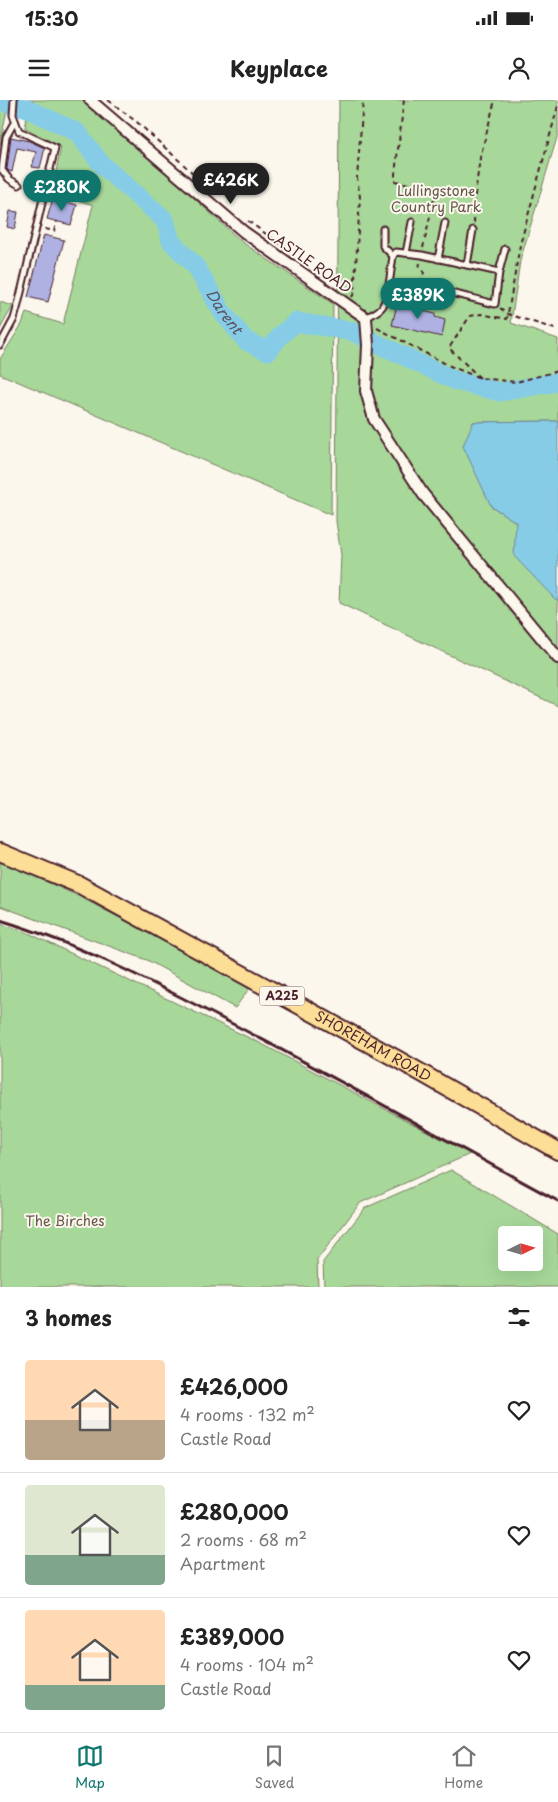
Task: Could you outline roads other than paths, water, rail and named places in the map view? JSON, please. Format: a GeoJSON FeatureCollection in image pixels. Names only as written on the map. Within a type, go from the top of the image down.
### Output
{"type":"FeatureCollection","features":[{"type":"Feature","properties":{"kind":"main road","name":"SHOREHAM ROAD"},"geometry":{"type":"LineString","coordinates":[[0,852],[80,885],[397,1059],[558,1151]]}},
{"type":"Feature","properties":{"kind":"street","name":"CASTLE ROAD"},"geometry":{"type":"LineString","coordinates":[[90,100],[244,232],[367,326]]}},
{"type":"Feature","properties":{"kind":"street"},"geometry":{"type":"LineString","coordinates":[[367,326],[366,391],[374,418],[423,494],[558,658]]}},
{"type":"Feature","properties":{"kind":"lane"},"geometry":{"type":"LineString","coordinates":[[0,345],[14,320],[55,148],[19,130],[13,115],[14,100]]}},
{"type":"Feature","properties":{"kind":"lane"},"geometry":{"type":"LineString","coordinates":[[15,121],[6,137],[2,170],[9,179],[20,185]]}},
{"type":"Feature","properties":{"kind":"lane"},"geometry":{"type":"LineString","coordinates":[[406,253],[412,222]]}},
{"type":"Feature","properties":{"kind":"lane"},"geometry":{"type":"LineString","coordinates":[[438,258],[445,223]]}},
{"type":"Feature","properties":{"kind":"lane"},"geometry":{"type":"LineString","coordinates":[[383,229],[383,246],[393,256]]}},
{"type":"Feature","properties":{"kind":"lane"},"geometry":{"type":"LineString","coordinates":[[467,264],[473,230]]}},
{"type":"Feature","properties":{"kind":"lane"},"geometry":{"type":"LineString","coordinates":[[388,292],[399,284],[420,286],[494,304],[505,249]]}},
{"type":"Feature","properties":{"kind":"lane"},"geometry":{"type":"LineString","coordinates":[[367,326],[383,306],[388,292],[393,256],[396,252],[438,258],[499,272]]}},
{"type":"Feature","properties":{"kind":"water"},"geometry":{"type":"Polygon","coordinates":[[[558,421],[558,600],[514,556],[516,522],[491,506],[463,446],[473,422],[558,421]]]}},
{"type":"Feature","properties":{"kind":"waterway","name":"Darent"},"geometry":{"type":"LineString","coordinates":[[0,101],[28,109],[77,132],[102,165],[165,220],[171,241],[196,267],[223,313],[246,341],[268,351],[281,335],[296,322],[351,331],[456,381],[500,392],[558,382]]}},
{"type":"Feature","properties":{"kind":"railway"},"geometry":{"type":"LineString","coordinates":[[0,920],[87,952],[170,992],[309,1064],[558,1201]]}},
{"type":"Feature","properties":{"kind":"park label","name":"Lullingstone Country Park"},"geometry":{"type":"Point","coordinates":[436,199]}},
{"type":"Feature","properties":{"kind":"park label","name":"The Birches"},"geometry":{"type":"Point","coordinates":[65,1221]}}]}
